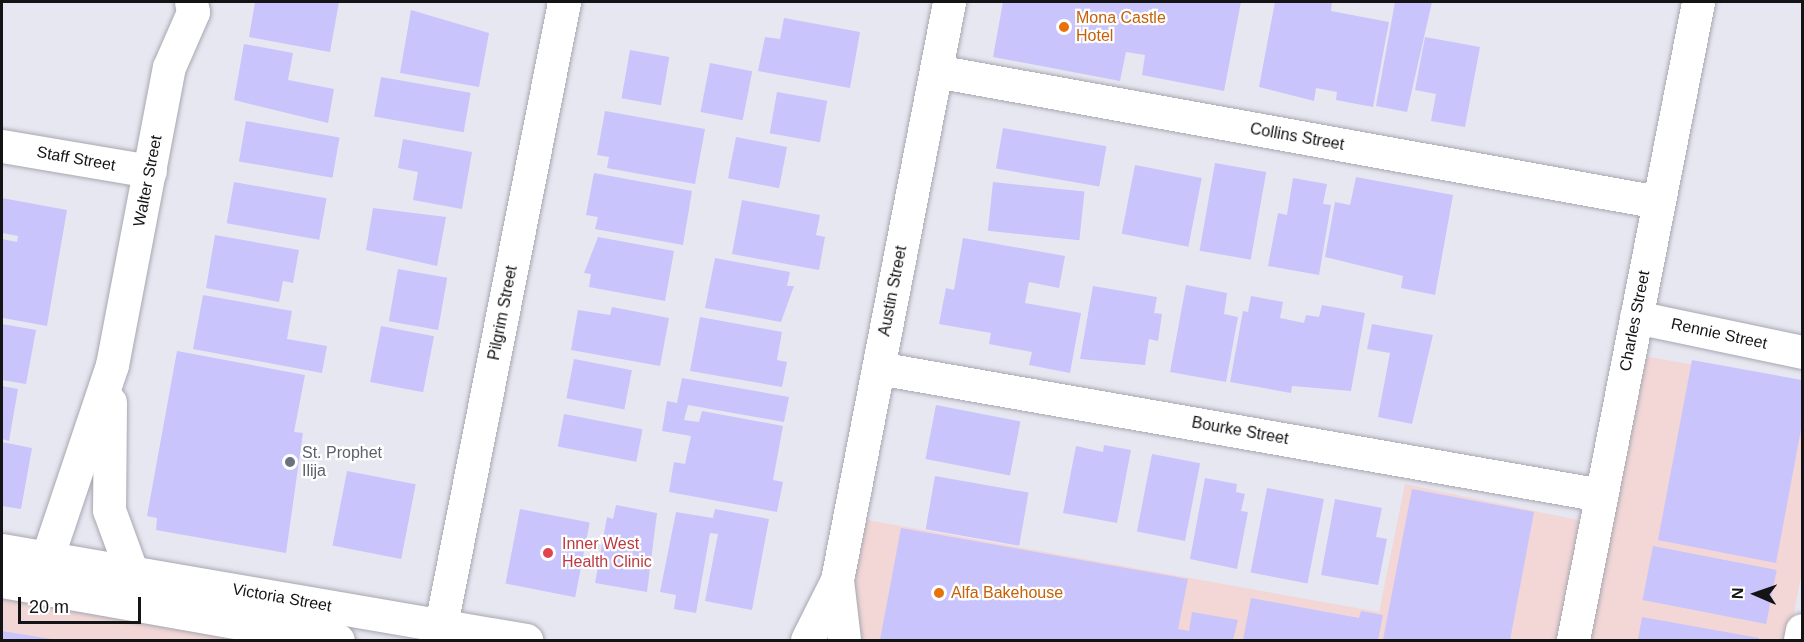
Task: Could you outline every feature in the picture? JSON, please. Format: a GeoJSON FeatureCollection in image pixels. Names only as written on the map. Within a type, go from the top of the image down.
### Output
{"type":"FeatureCollection","features":[{"type":"Feature","properties":{"kind":"street","name":"Walter Street"},"geometry":{"type":"LineString","coordinates":[[43,573],[112,364],[169,67],[193,12],[191,2]]}},
{"type":"Feature","properties":{"kind":"street","name":"Pilgrim Street"},"geometry":{"type":"LineString","coordinates":[[441,625],[564,2]]}},
{"type":"Feature","properties":{"kind":"street","name":"Austin Street"},"geometry":{"type":"LineString","coordinates":[[807,640],[837,580],[949,2]]}},
{"type":"Feature","properties":{"kind":"street","name":"Charles Street"},"geometry":{"type":"LineString","coordinates":[[1573,640],[1698,2]]}},
{"type":"Feature","properties":{"kind":"street","name":"Collins Street"},"geometry":{"type":"LineString","coordinates":[[936,71],[1658,202]]}},
{"type":"Feature","properties":{"kind":"street","name":"Staff Street"},"geometry":{"type":"LineString","coordinates":[[2,146],[150,171]]}},
{"type":"Feature","properties":{"kind":"street","name":"Rennie Street"},"geometry":{"type":"LineString","coordinates":[[1636,317],[1803,352]]}},
{"type":"Feature","properties":{"kind":"street","name":"Walter Street"},"geometry":{"type":"LineString","coordinates":[[112,364],[108,499],[114,535],[132,573]]}},
{"type":"Feature","properties":{"kind":"street","name":"Bourke Street"},"geometry":{"type":"LineString","coordinates":[[878,368],[1601,495]]}},
{"type":"Feature","properties":{"kind":"street","name":"Victoria Street"},"geometry":{"type":"LineString","coordinates":[[2,550],[43,573],[214,630],[338,640]]}},
{"type":"Feature","properties":{"kind":"street","name":"Victoria Street"},"geometry":{"type":"LineString","coordinates":[[2,581],[43,573],[132,573],[526,640]]}},
{"type":"Feature","properties":{"kind":"street","name":"Austin Street"},"geometry":{"type":"LineString","coordinates":[[837,580],[844,640]]}},
{"type":"Feature","properties":{"kind":"street"},"geometry":{"type":"LineString","coordinates":[[1800,640],[1803,630]]}},
{"type":"Feature","properties":{"kind":"shaded area"},"geometry":{"type":"Polygon","coordinates":[[[1619,352],[1802,383],[1802,571],[1789,640],[835,640],[856,518],[1379,612],[1405,484],[1583,521],[1619,352]]]}},
{"type":"Feature","properties":{"kind":"shaded area"},"geometry":{"type":"Polygon","coordinates":[[[2,581],[371,640],[2,640],[2,581]]]}},
{"type":"Feature","properties":{"kind":"building"},"geometry":{"type":"Polygon","coordinates":[[[255,2],[339,2],[330,52],[249,37],[255,2]]]}},
{"type":"Feature","properties":{"kind":"building"},"geometry":{"type":"Polygon","coordinates":[[[1003,2],[1241,2],[1224,91],[1142,75],[1145,55],[1126,52],[1120,81],[993,57],[1003,2]]]}},
{"type":"Feature","properties":{"kind":"building"},"geometry":{"type":"Polygon","coordinates":[[[1275,2],[1332,2],[1331,11],[1389,22],[1373,107],[1336,100],[1337,92],[1316,88],[1314,101],[1259,87],[1275,2]]]}},
{"type":"Feature","properties":{"kind":"building"},"geometry":{"type":"Polygon","coordinates":[[[1395,2],[1432,2],[1407,112],[1376,106],[1395,2]]]}},
{"type":"Feature","properties":{"kind":"building"},"geometry":{"type":"Polygon","coordinates":[[[411,10],[489,33],[479,87],[400,73],[411,10]]]}},
{"type":"Feature","properties":{"kind":"building"},"geometry":{"type":"Polygon","coordinates":[[[784,18],[860,32],[850,88],[758,71],[765,37],[780,39],[784,18]]]}},
{"type":"Feature","properties":{"kind":"building"},"geometry":{"type":"Polygon","coordinates":[[[1425,37],[1480,47],[1465,127],[1431,121],[1436,94],[1415,90],[1425,37]]]}},
{"type":"Feature","properties":{"kind":"building"},"geometry":{"type":"Polygon","coordinates":[[[244,44],[293,53],[288,80],[334,89],[328,123],[234,100],[244,44]]]}},
{"type":"Feature","properties":{"kind":"building"},"geometry":{"type":"Polygon","coordinates":[[[630,50],[669,57],[661,105],[621,98],[630,50]]]}},
{"type":"Feature","properties":{"kind":"building"},"geometry":{"type":"Polygon","coordinates":[[[710,63],[752,71],[743,120],[700,112],[710,63]]]}},
{"type":"Feature","properties":{"kind":"building"},"geometry":{"type":"Polygon","coordinates":[[[381,77],[471,93],[464,132],[374,116],[381,77]]]}},
{"type":"Feature","properties":{"kind":"building"},"geometry":{"type":"Polygon","coordinates":[[[777,92],[827,101],[820,142],[770,133],[777,92]]]}},
{"type":"Feature","properties":{"kind":"building"},"geometry":{"type":"Polygon","coordinates":[[[605,111],[705,129],[695,184],[607,168],[609,157],[597,155],[605,111]]]}},
{"type":"Feature","properties":{"kind":"building"},"geometry":{"type":"Polygon","coordinates":[[[246,121],[340,137],[332,178],[239,161],[246,121]]]}},
{"type":"Feature","properties":{"kind":"building"},"geometry":{"type":"Polygon","coordinates":[[[1003,128],[1106,146],[1099,187],[996,168],[1003,128]]]}},
{"type":"Feature","properties":{"kind":"building"},"geometry":{"type":"Polygon","coordinates":[[[736,137],[787,147],[779,188],[728,178],[736,137]]]}},
{"type":"Feature","properties":{"kind":"building"},"geometry":{"type":"Polygon","coordinates":[[[403,139],[472,152],[462,209],[413,200],[418,172],[398,168],[403,139]]]}},
{"type":"Feature","properties":{"kind":"building"},"geometry":{"type":"Polygon","coordinates":[[[1215,163],[1266,172],[1251,260],[1200,251],[1215,163]]]}},
{"type":"Feature","properties":{"kind":"building"},"geometry":{"type":"Polygon","coordinates":[[[1135,165],[1202,178],[1188,247],[1122,234],[1135,165]]]}},
{"type":"Feature","properties":{"kind":"building"},"geometry":{"type":"Polygon","coordinates":[[[594,173],[692,191],[683,245],[595,229],[598,217],[586,215],[594,173]]]}},
{"type":"Feature","properties":{"kind":"building"},"geometry":{"type":"Polygon","coordinates":[[[1356,177],[1453,195],[1435,295],[1401,288],[1403,276],[1325,257],[1335,202],[1350,205],[1356,177]]]}},
{"type":"Feature","properties":{"kind":"building"},"geometry":{"type":"Polygon","coordinates":[[[1293,178],[1327,184],[1323,204],[1331,205],[1319,275],[1268,266],[1278,213],[1287,215],[1293,178]]]}},
{"type":"Feature","properties":{"kind":"building"},"geometry":{"type":"Polygon","coordinates":[[[234,182],[327,198],[319,240],[227,223],[234,182]]]}},
{"type":"Feature","properties":{"kind":"building"},"geometry":{"type":"Polygon","coordinates":[[[993,182],[1084,192],[1079,240],[988,231],[993,182]]]}},
{"type":"Feature","properties":{"kind":"building"},"geometry":{"type":"Polygon","coordinates":[[[2,198],[67,210],[47,326],[3,318],[2,239],[17,242],[18,236],[2,233],[2,198]]]}},
{"type":"Feature","properties":{"kind":"building"},"geometry":{"type":"Polygon","coordinates":[[[742,200],[820,215],[816,235],[825,237],[819,270],[732,254],[742,200]]]}},
{"type":"Feature","properties":{"kind":"building"},"geometry":{"type":"Polygon","coordinates":[[[373,208],[446,217],[437,266],[366,250],[373,208]]]}},
{"type":"Feature","properties":{"kind":"building"},"geometry":{"type":"Polygon","coordinates":[[[215,235],[299,250],[293,283],[283,281],[279,302],[206,288],[215,235]]]}},
{"type":"Feature","properties":{"kind":"building"},"geometry":{"type":"Polygon","coordinates":[[[598,237],[674,251],[665,301],[589,287],[591,274],[584,273],[598,237]]]}},
{"type":"Feature","properties":{"kind":"building"},"geometry":{"type":"Polygon","coordinates":[[[963,238],[1065,256],[1059,288],[1029,282],[1025,303],[1081,313],[1070,373],[1029,365],[1032,352],[989,344],[991,333],[939,324],[946,288],[954,290],[963,238]]]}},
{"type":"Feature","properties":{"kind":"building"},"geometry":{"type":"Polygon","coordinates":[[[715,258],[790,272],[787,286],[794,286],[781,322],[705,308],[715,258]]]}},
{"type":"Feature","properties":{"kind":"building"},"geometry":{"type":"Polygon","coordinates":[[[398,269],[447,278],[438,330],[389,321],[398,269]]]}},
{"type":"Feature","properties":{"kind":"building"},"geometry":{"type":"Polygon","coordinates":[[[1186,285],[1227,293],[1224,314],[1238,317],[1226,382],[1170,372],[1186,285]]]}},
{"type":"Feature","properties":{"kind":"building"},"geometry":{"type":"Polygon","coordinates":[[[1093,286],[1157,297],[1154,313],[1162,314],[1158,341],[1149,339],[1145,365],[1080,359],[1093,286]]]}},
{"type":"Feature","properties":{"kind":"building"},"geometry":{"type":"Polygon","coordinates":[[[203,295],[292,311],[287,339],[327,346],[322,373],[193,349],[203,295]]]}},
{"type":"Feature","properties":{"kind":"building"},"geometry":{"type":"Polygon","coordinates":[[[1251,296],[1283,302],[1280,318],[1304,323],[1306,315],[1319,317],[1322,305],[1365,313],[1351,391],[1292,386],[1291,393],[1230,382],[1243,311],[1248,312],[1251,296]]]}},
{"type":"Feature","properties":{"kind":"building"},"geometry":{"type":"Polygon","coordinates":[[[612,307],[669,318],[660,366],[571,350],[578,310],[610,315],[612,307]]]}},
{"type":"Feature","properties":{"kind":"building"},"geometry":{"type":"Polygon","coordinates":[[[700,317],[782,332],[777,360],[787,362],[782,387],[690,371],[700,317]]]}},
{"type":"Feature","properties":{"kind":"building"},"geometry":{"type":"Polygon","coordinates":[[[2,324],[36,330],[26,384],[2,380],[2,324]]]}},
{"type":"Feature","properties":{"kind":"building"},"geometry":{"type":"Polygon","coordinates":[[[1372,324],[1433,335],[1412,424],[1378,417],[1390,353],[1367,349],[1372,324]]]}},
{"type":"Feature","properties":{"kind":"building"},"geometry":{"type":"Polygon","coordinates":[[[381,326],[434,336],[423,392],[370,382],[381,326]]]}},
{"type":"Feature","properties":{"kind":"building"},"geometry":{"type":"Polygon","coordinates":[[[177,351],[305,375],[294,432],[303,433],[286,553],[156,530],[157,518],[147,516],[177,351]]]}},
{"type":"Feature","properties":{"kind":"building"},"geometry":{"type":"Polygon","coordinates":[[[574,359],[632,370],[624,410],[566,398],[574,359]]]}},
{"type":"Feature","properties":{"kind":"building"},"geometry":{"type":"Polygon","coordinates":[[[1692,360],[1802,380],[1802,424],[1776,563],[1658,540],[1692,360]]]}},
{"type":"Feature","properties":{"kind":"building"},"geometry":{"type":"Polygon","coordinates":[[[682,378],[789,397],[784,422],[688,405],[684,420],[699,422],[702,411],[783,426],[773,480],[783,482],[777,512],[669,492],[674,462],[685,464],[691,436],[662,431],[667,401],[677,403],[682,378]]]}},
{"type":"Feature","properties":{"kind":"building"},"geometry":{"type":"Polygon","coordinates":[[[2,386],[18,389],[9,441],[2,439],[2,386]]]}},
{"type":"Feature","properties":{"kind":"building"},"geometry":{"type":"Polygon","coordinates":[[[936,405],[1020,421],[1010,475],[926,459],[936,405]]]}},
{"type":"Feature","properties":{"kind":"building"},"geometry":{"type":"Polygon","coordinates":[[[564,414],[643,429],[636,462],[558,446],[564,414]]]}},
{"type":"Feature","properties":{"kind":"building"},"geometry":{"type":"Polygon","coordinates":[[[2,442],[32,448],[21,509],[2,506],[2,442]]]}},
{"type":"Feature","properties":{"kind":"building"},"geometry":{"type":"Polygon","coordinates":[[[1104,445],[1131,450],[1117,523],[1063,513],[1076,446],[1103,452],[1104,445]]]}},
{"type":"Feature","properties":{"kind":"building"},"geometry":{"type":"Polygon","coordinates":[[[1152,454],[1200,463],[1185,541],[1137,532],[1152,454]]]}},
{"type":"Feature","properties":{"kind":"building"},"geometry":{"type":"Polygon","coordinates":[[[347,471],[416,484],[401,559],[332,546],[347,471]]]}},
{"type":"Feature","properties":{"kind":"building"},"geometry":{"type":"Polygon","coordinates":[[[935,476],[1029,492],[1019,546],[926,529],[935,476]]]}},
{"type":"Feature","properties":{"kind":"building"},"geometry":{"type":"Polygon","coordinates":[[[1205,478],[1237,484],[1236,492],[1245,494],[1241,511],[1248,512],[1237,569],[1190,559],[1205,478]]]}},
{"type":"Feature","properties":{"kind":"building"},"geometry":{"type":"Polygon","coordinates":[[[1267,488],[1324,499],[1308,583],[1251,572],[1267,488]]]}},
{"type":"Feature","properties":{"kind":"building"},"geometry":{"type":"Polygon","coordinates":[[[1412,489],[1534,512],[1510,640],[1383,640],[1412,489]]]}},
{"type":"Feature","properties":{"kind":"building"},"geometry":{"type":"Polygon","coordinates":[[[1335,499],[1382,508],[1376,537],[1387,539],[1378,585],[1321,575],[1335,499]]]}},
{"type":"Feature","properties":{"kind":"building"},"geometry":{"type":"Polygon","coordinates":[[[616,505],[657,513],[647,592],[595,583],[607,517],[613,519],[616,505]]]}},
{"type":"Feature","properties":{"kind":"building","name":"Inner West Health Clinic"},"geometry":{"type":"Polygon","coordinates":[[[520,509],[590,523],[575,597],[505,584],[520,509]]]}},
{"type":"Feature","properties":{"kind":"building"},"geometry":{"type":"Polygon","coordinates":[[[715,509],[769,519],[752,610],[705,601],[718,534],[710,533],[696,613],[674,609],[676,595],[660,592],[676,512],[713,518],[715,509]]]}},
{"type":"Feature","properties":{"kind":"building"},"geometry":{"type":"Polygon","coordinates":[[[901,528],[1188,579],[1178,629],[1189,631],[1192,612],[1238,620],[1233,640],[880,640],[901,528]]]}},
{"type":"Feature","properties":{"kind":"building"},"geometry":{"type":"Polygon","coordinates":[[[1653,546],[1777,570],[1766,624],[1643,600],[1653,546]]]}},
{"type":"Feature","properties":{"kind":"building"},"geometry":{"type":"Polygon","coordinates":[[[1251,598],[1359,618],[1361,611],[1383,615],[1378,640],[1243,640],[1251,598]]]}},
{"type":"Feature","properties":{"kind":"building"},"geometry":{"type":"Polygon","coordinates":[[[1642,617],[1759,638],[1759,640],[1638,640],[1642,617]]]}},
{"type":"Feature","properties":{"kind":"building"},"geometry":{"type":"Polygon","coordinates":[[[2,631],[51,639],[51,640],[2,640],[2,631]]]}},
{"type":"Feature","properties":{"kind":"place","name":"Mona Castle Hotel"},"geometry":{"type":"Point","coordinates":[1064,27]}},
{"type":"Feature","properties":{"kind":"place","name":"St. Prophet Ilija"},"geometry":{"type":"Point","coordinates":[290,462]}},
{"type":"Feature","properties":{"kind":"place","name":"Inner West Health Clinic"},"geometry":{"type":"Point","coordinates":[548,553]}},
{"type":"Feature","properties":{"kind":"place","name":"Alfa Bakehouse"},"geometry":{"type":"Point","coordinates":[939,593]}}]}
